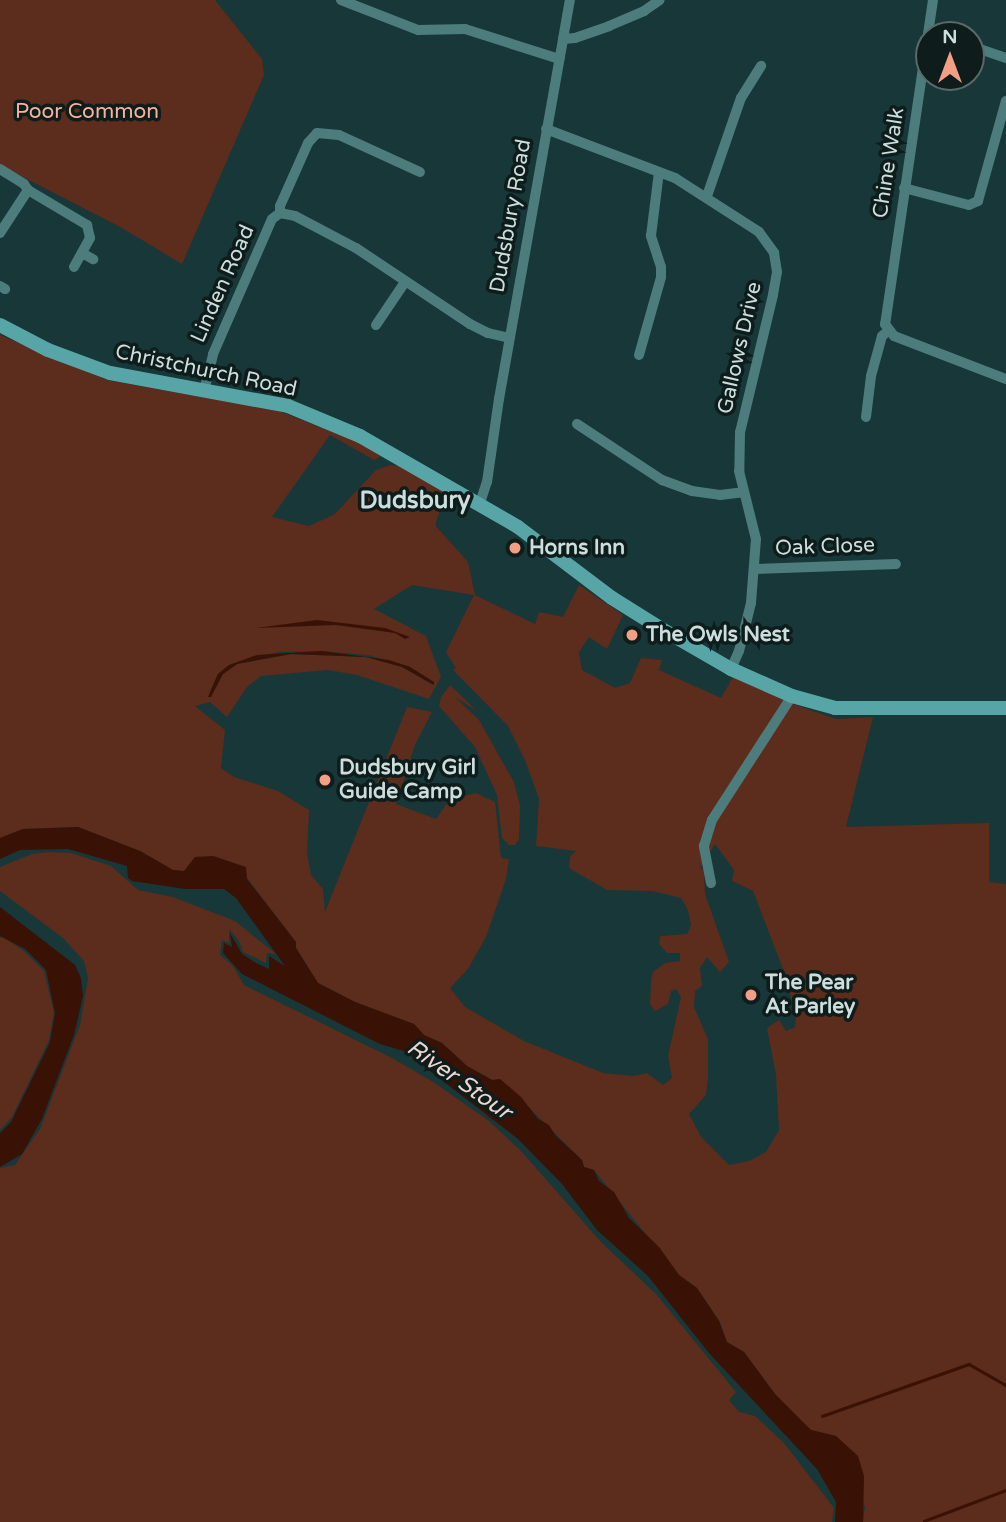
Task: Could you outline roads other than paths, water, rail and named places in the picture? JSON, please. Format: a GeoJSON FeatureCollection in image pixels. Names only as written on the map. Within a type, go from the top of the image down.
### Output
{"type":"FeatureCollection","features":[{"type":"Feature","properties":{"kind":"main road","name":"Christchurch Road"},"geometry":{"type":"LineString","coordinates":[[0,326],[48,350],[110,373],[288,407],[395,454],[518,527],[612,598],[732,669],[792,696],[835,708],[1006,708]]}},
{"type":"Feature","properties":{"kind":"street"},"geometry":{"type":"LineString","coordinates":[[341,0],[418,30],[465,29],[559,59]]}},
{"type":"Feature","properties":{"kind":"street","name":"Dudsbury Road"},"geometry":{"type":"LineString","coordinates":[[480,503],[487,482],[509,338],[570,0]]}},
{"type":"Feature","properties":{"kind":"street"},"geometry":{"type":"LineString","coordinates":[[563,39],[575,38],[609,26],[644,11],[660,0]]}},
{"type":"Feature","properties":{"kind":"street","name":"Chine Walk"},"geometry":{"type":"LineString","coordinates":[[932,21],[933,0]]}},
{"type":"Feature","properties":{"kind":"street"},"geometry":{"type":"LineString","coordinates":[[985,51],[1006,58]]}},
{"type":"Feature","properties":{"kind":"street"},"geometry":{"type":"LineString","coordinates":[[707,196],[741,99],[761,66]]}},
{"type":"Feature","properties":{"kind":"street","name":"Chine Walk"},"geometry":{"type":"LineString","coordinates":[[866,417],[871,376],[882,336],[888,331],[885,314],[922,91]]}},
{"type":"Feature","properties":{"kind":"street"},"geometry":{"type":"LineString","coordinates":[[904,188],[969,205],[978,201],[1006,101]]}},
{"type":"Feature","properties":{"kind":"street","name":"Gallows Drive"},"geometry":{"type":"LineString","coordinates":[[546,129],[659,172],[707,196],[759,232],[769,242],[776,262],[757,370],[740,432],[739,471],[754,525],[754,569],[744,631],[732,669]]}},
{"type":"Feature","properties":{"kind":"street"},"geometry":{"type":"LineString","coordinates":[[280,213],[280,206],[308,143],[317,133],[339,135],[420,172]]}},
{"type":"Feature","properties":{"kind":"street"},"geometry":{"type":"LineString","coordinates":[[0,169],[24,184],[28,190],[87,225],[90,238],[74,267]]}},
{"type":"Feature","properties":{"kind":"street"},"geometry":{"type":"LineString","coordinates":[[639,355],[661,277],[661,267],[651,236],[659,172]]}},
{"type":"Feature","properties":{"kind":"street"},"geometry":{"type":"LineString","coordinates":[[0,233],[28,190]]}},
{"type":"Feature","properties":{"kind":"street","name":"Linden Road"},"geometry":{"type":"LineString","coordinates":[[204,391],[217,344],[272,219],[280,213],[295,216],[356,247],[470,324],[488,333],[509,338]]}},
{"type":"Feature","properties":{"kind":"street"},"geometry":{"type":"LineString","coordinates":[[82,253],[93,259]]}},
{"type":"Feature","properties":{"kind":"street"},"geometry":{"type":"LineString","coordinates":[[376,325],[405,282]]}},
{"type":"Feature","properties":{"kind":"street"},"geometry":{"type":"LineString","coordinates":[[888,331],[1006,379]]}},
{"type":"Feature","properties":{"kind":"street"},"geometry":{"type":"LineString","coordinates":[[577,424],[662,480],[692,491],[720,495],[743,492]]}},
{"type":"Feature","properties":{"kind":"street","name":"Oak Close"},"geometry":{"type":"LineString","coordinates":[[754,569],[896,564]]}},
{"type":"Feature","properties":{"kind":"street"},"geometry":{"type":"LineString","coordinates":[[711,883],[704,846],[712,820],[792,696]]}},
{"type":"Feature","properties":{"kind":"water"},"geometry":{"type":"Polygon","coordinates":[[[317,620],[385,628],[410,637],[405,639],[395,633],[336,625],[256,628],[317,620]]]}},
{"type":"Feature","properties":{"kind":"water"},"geometry":{"type":"Polygon","coordinates":[[[322,651],[389,660],[410,667],[434,682],[434,685],[402,667],[366,657],[291,654],[237,664],[223,674],[211,697],[208,697],[218,674],[229,665],[257,655],[322,651]]]}},
{"type":"Feature","properties":{"kind":"water","name":"River Stour"},"geometry":{"type":"Polygon","coordinates":[[[78,827],[140,851],[173,870],[184,871],[195,857],[213,856],[246,867],[247,879],[296,942],[296,948],[318,983],[355,1002],[414,1024],[424,1035],[442,1043],[467,1066],[492,1080],[500,1079],[521,1097],[538,1119],[549,1125],[555,1135],[582,1160],[584,1167],[594,1170],[599,1181],[614,1192],[629,1218],[659,1247],[679,1275],[697,1288],[719,1321],[727,1342],[744,1352],[775,1394],[811,1430],[836,1436],[858,1456],[864,1476],[863,1522],[835,1522],[836,1502],[817,1469],[709,1353],[648,1276],[597,1230],[562,1184],[518,1139],[404,1051],[380,1044],[242,974],[223,953],[224,943],[232,947],[230,933],[242,954],[256,963],[269,969],[269,956],[285,966],[236,898],[224,889],[185,889],[132,881],[128,878],[127,866],[68,849],[20,850],[0,859],[0,838],[23,829],[78,827]]]}},
{"type":"Feature","properties":{"kind":"water"},"geometry":{"type":"Polygon","coordinates":[[[0,907],[75,965],[81,978],[83,996],[74,1035],[42,1119],[22,1154],[0,1167],[0,1133],[11,1122],[50,1042],[55,1013],[46,970],[25,949],[0,936],[0,907]]]}},
{"type":"Feature","properties":{"kind":"waterway"},"geometry":{"type":"LineString","coordinates":[[822,1416],[969,1364],[1006,1385]]}},
{"type":"Feature","properties":{"kind":"waterway"},"geometry":{"type":"LineString","coordinates":[[924,1521],[1006,1490]]}},
{"type":"Feature","properties":{"kind":"place","name":"Horns Inn"},"geometry":{"type":"Point","coordinates":[515,548]}},
{"type":"Feature","properties":{"kind":"place","name":"The Owls Nest"},"geometry":{"type":"Point","coordinates":[632,635]}},
{"type":"Feature","properties":{"kind":"place","name":"Dudsbury Girl Guide Camp"},"geometry":{"type":"Point","coordinates":[325,780]}},
{"type":"Feature","properties":{"kind":"place","name":"The Pear At Parley"},"geometry":{"type":"Point","coordinates":[751,995]}},
{"type":"Feature","properties":{"kind":"district","name":"Dudsbury"},"geometry":{"type":"Point","coordinates":[415,501]}},
{"type":"Feature","properties":{"kind":"park label","name":"Poor Common"},"geometry":{"type":"Point","coordinates":[87,112]}}]}
